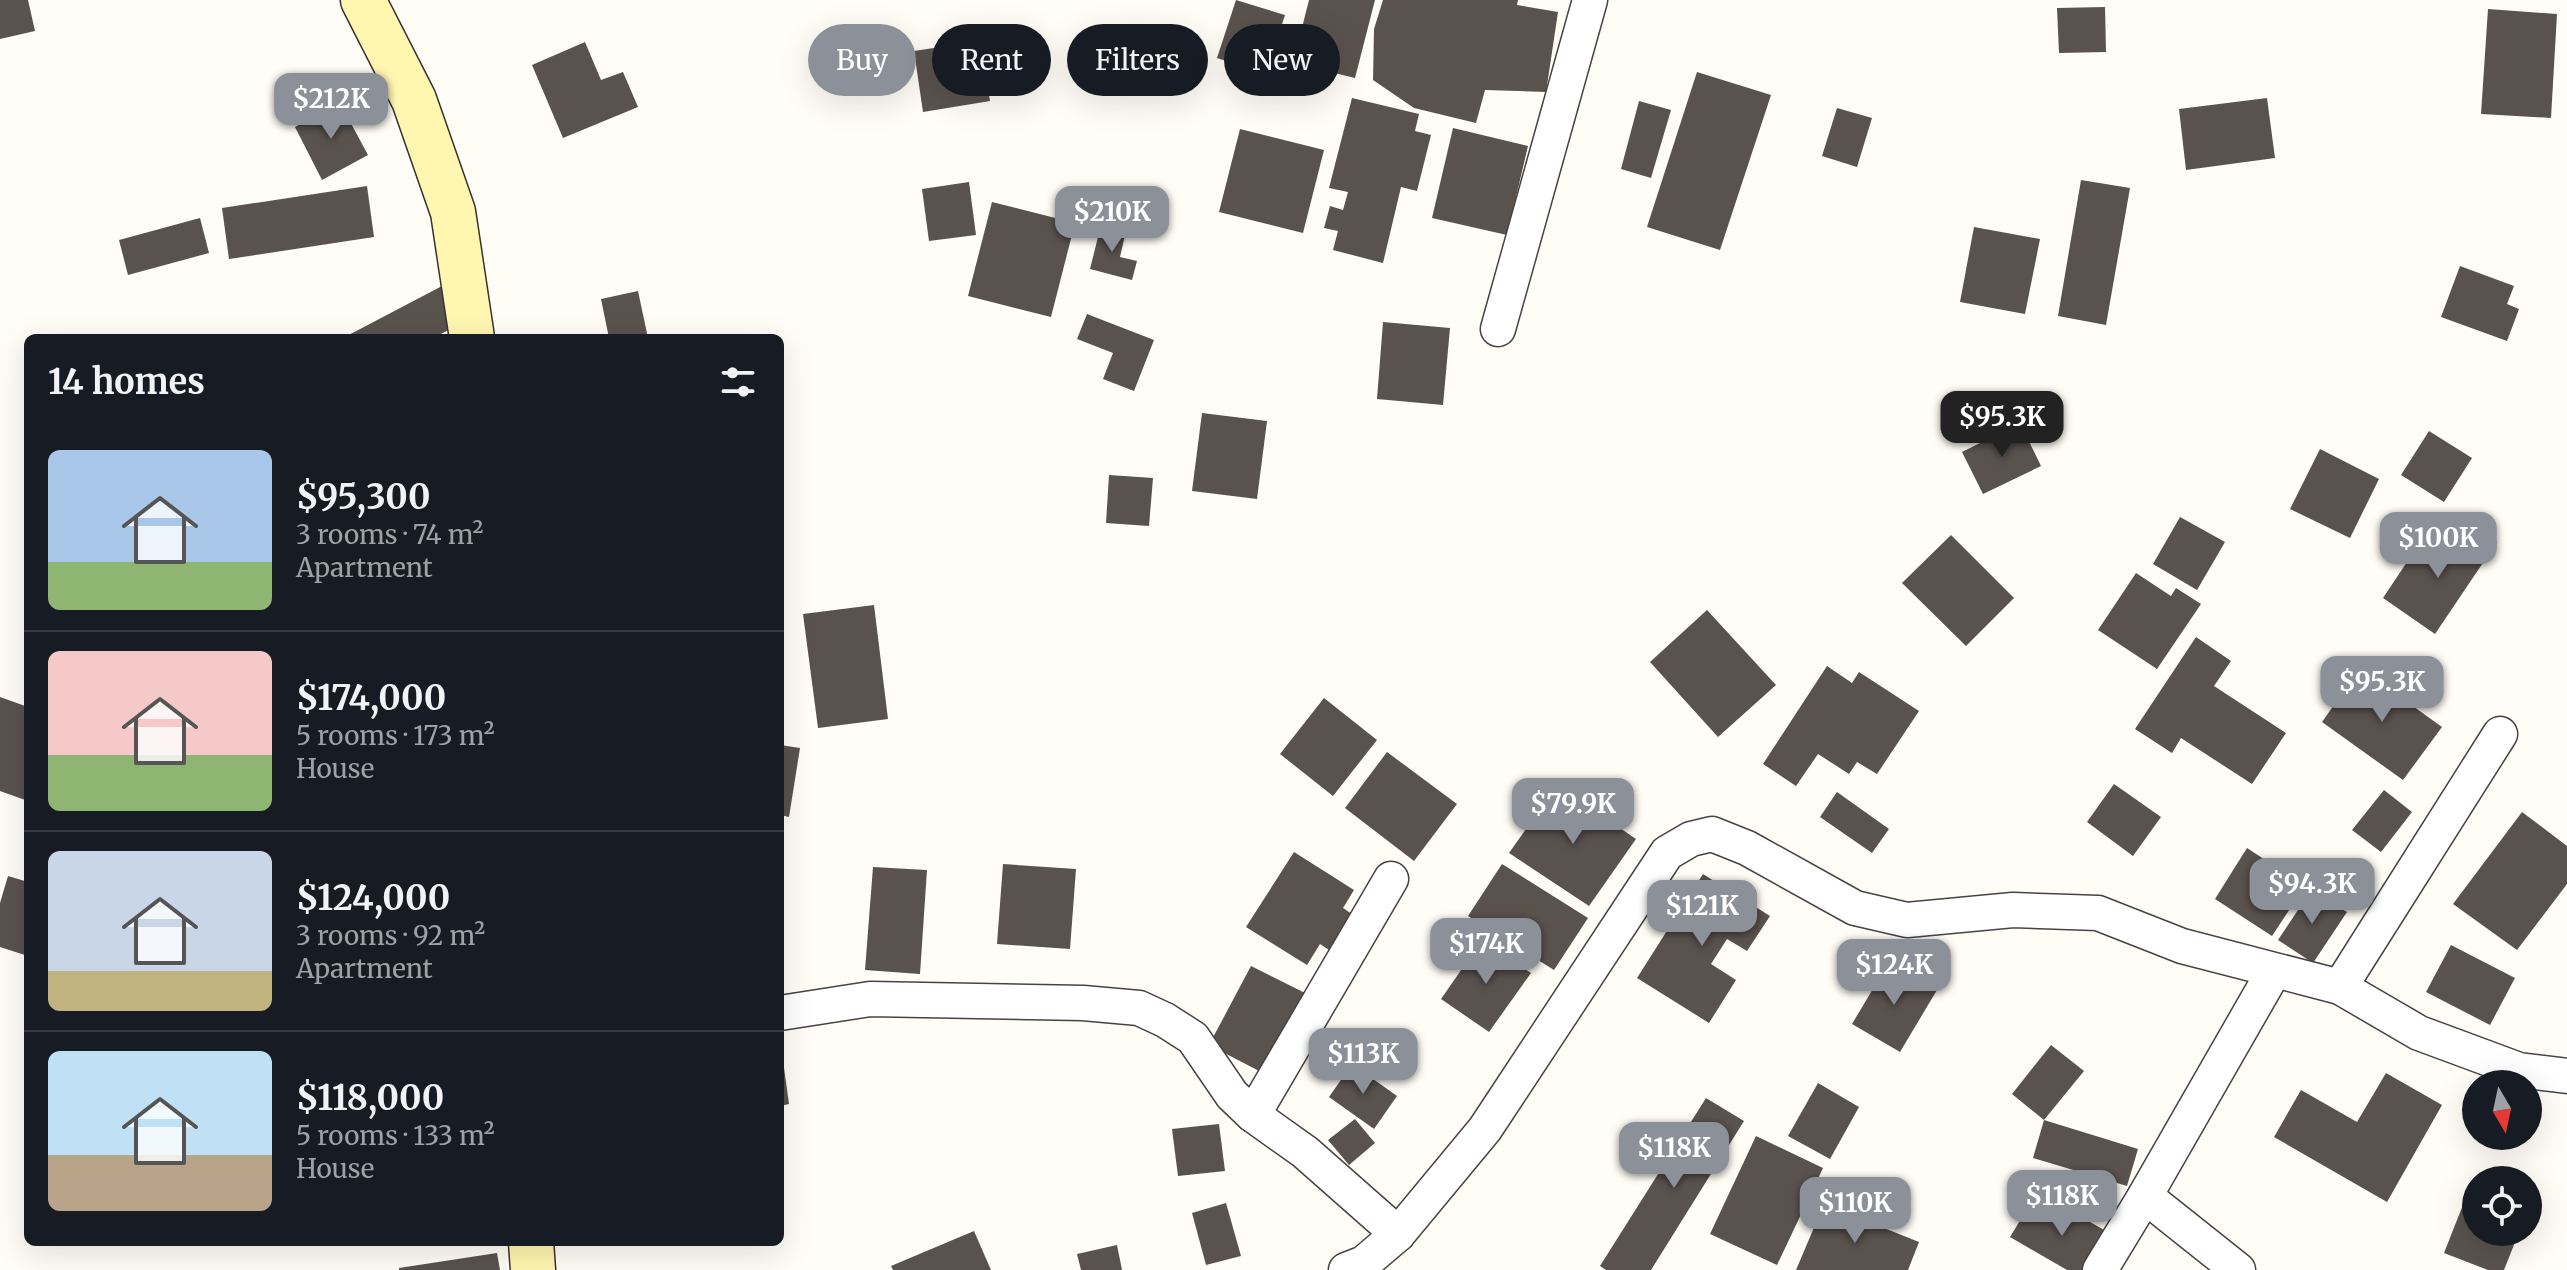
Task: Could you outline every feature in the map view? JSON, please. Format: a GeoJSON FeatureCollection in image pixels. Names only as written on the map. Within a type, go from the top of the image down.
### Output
{"type":"FeatureCollection","features":[{"type":"Feature","properties":{"kind":"main road"},"geometry":{"type":"LineString","coordinates":[[363,0],[414,100],[453,212],[471,334]]}},
{"type":"Feature","properties":{"kind":"main road"},"geometry":{"type":"LineString","coordinates":[[531,1246],[533,1270]]}},
{"type":"Feature","properties":{"kind":"street"},"geometry":{"type":"LineString","coordinates":[[1498,329],[1590,0]]}},
{"type":"Feature","properties":{"kind":"street"},"geometry":{"type":"LineString","coordinates":[[2340,987],[2500,734]]}},
{"type":"Feature","properties":{"kind":"street"},"geometry":{"type":"LineString","coordinates":[[1346,1270],[1364,1263],[1398,1234],[1485,1129],[1667,853],[1691,839],[1712,834],[1747,848],[1855,908],[1907,920],[2013,910],[2098,913],[2182,946],[2340,987],[2419,1033],[2519,1070],[2567,1076]]}},
{"type":"Feature","properties":{"kind":"street"},"geometry":{"type":"LineString","coordinates":[[1253,1115],[1391,879]]}},
{"type":"Feature","properties":{"kind":"street"},"geometry":{"type":"LineString","coordinates":[[2100,1270],[2274,971]]}},
{"type":"Feature","properties":{"kind":"street"},"geometry":{"type":"LineString","coordinates":[[784,1012],[870,999],[1083,1003],[1139,1008],[1193,1038],[1232,1095],[1253,1115],[1305,1152],[1398,1234]]}},
{"type":"Feature","properties":{"kind":"street"},"geometry":{"type":"LineString","coordinates":[[2145,1196],[2238,1270]]}},
{"type":"Feature","properties":{"kind":"building"},"geometry":{"type":"Polygon","coordinates":[[[0,0],[28,0],[35,31],[0,39],[0,0]]]}},
{"type":"Feature","properties":{"kind":"building"},"geometry":{"type":"Polygon","coordinates":[[[1236,0],[1285,15],[1282,24],[1228,24],[1236,0]]]}},
{"type":"Feature","properties":{"kind":"building"},"geometry":{"type":"Polygon","coordinates":[[[1309,0],[1375,0],[1355,78],[1340,74],[1340,24],[1303,24],[1309,0]]]}},
{"type":"Feature","properties":{"kind":"building"},"geometry":{"type":"Polygon","coordinates":[[[1383,0],[1518,0],[1517,5],[1558,12],[1546,92],[1485,90],[1476,123],[1414,108],[1373,80],[1374,29],[1383,0]]]}},
{"type":"Feature","properties":{"kind":"building"},"geometry":{"type":"Polygon","coordinates":[[[2105,7],[2106,52],[2059,53],[2057,8],[2105,7]]]}},
{"type":"Feature","properties":{"kind":"building"},"geometry":{"type":"Polygon","coordinates":[[[2488,9],[2557,14],[2551,118],[2481,114],[2488,9]]]}},
{"type":"Feature","properties":{"kind":"building"},"geometry":{"type":"Polygon","coordinates":[[[1224,37],[1224,60],[1217,58],[1224,37]]]}},
{"type":"Feature","properties":{"kind":"building"},"geometry":{"type":"Polygon","coordinates":[[[585,42],[601,80],[623,72],[638,107],[563,138],[532,65],[585,42]]]}},
{"type":"Feature","properties":{"kind":"building"},"geometry":{"type":"Polygon","coordinates":[[[932,48],[932,96],[989,96],[990,101],[923,112],[916,51],[932,48]]]}},
{"type":"Feature","properties":{"kind":"building"},"geometry":{"type":"Polygon","coordinates":[[[1697,72],[1771,95],[1720,250],[1647,227],[1697,72]]]}},
{"type":"Feature","properties":{"kind":"building"},"geometry":{"type":"Polygon","coordinates":[[[1352,98],[1419,114],[1415,131],[1431,135],[1417,191],[1401,187],[1383,263],[1333,250],[1338,231],[1324,228],[1330,206],[1343,210],[1348,192],[1329,188],[1352,98]]]}},
{"type":"Feature","properties":{"kind":"building"},"geometry":{"type":"Polygon","coordinates":[[[2267,98],[2275,158],[2186,170],[2179,109],[2267,98]]]}},
{"type":"Feature","properties":{"kind":"building"},"geometry":{"type":"Polygon","coordinates":[[[1639,101],[1671,110],[1651,178],[1621,169],[1639,101]]]}},
{"type":"Feature","properties":{"kind":"building"},"geometry":{"type":"Polygon","coordinates":[[[340,103],[368,155],[322,180],[295,127],[340,103]]]}},
{"type":"Feature","properties":{"kind":"building"},"geometry":{"type":"Polygon","coordinates":[[[1837,108],[1872,118],[1857,167],[1822,156],[1837,108]]]}},
{"type":"Feature","properties":{"kind":"building"},"geometry":{"type":"Polygon","coordinates":[[[1453,128],[1528,146],[1507,235],[1432,218],[1453,128]]]}},
{"type":"Feature","properties":{"kind":"building"},"geometry":{"type":"Polygon","coordinates":[[[1240,129],[1324,150],[1303,233],[1219,212],[1240,129]]]}},
{"type":"Feature","properties":{"kind":"building"},"geometry":{"type":"Polygon","coordinates":[[[2081,180],[2130,188],[2106,325],[2058,316],[2081,180]]]}},
{"type":"Feature","properties":{"kind":"building"},"geometry":{"type":"Polygon","coordinates":[[[969,182],[976,235],[929,241],[922,189],[969,182]]]}},
{"type":"Feature","properties":{"kind":"building"},"geometry":{"type":"Polygon","coordinates":[[[367,186],[374,237],[229,259],[222,208],[367,186]]]}},
{"type":"Feature","properties":{"kind":"building"},"geometry":{"type":"Polygon","coordinates":[[[992,202],[1075,223],[1051,317],[968,296],[992,202]]]}},
{"type":"Feature","properties":{"kind":"building"},"geometry":{"type":"Polygon","coordinates":[[[200,218],[209,253],[128,275],[119,240],[200,218]]]}},
{"type":"Feature","properties":{"kind":"building"},"geometry":{"type":"Polygon","coordinates":[[[1101,225],[1126,231],[1120,257],[1137,261],[1132,280],[1090,269],[1101,225]]]}},
{"type":"Feature","properties":{"kind":"building"},"geometry":{"type":"Polygon","coordinates":[[[1974,227],[2040,239],[2025,314],[1960,302],[1974,227]]]}},
{"type":"Feature","properties":{"kind":"building"},"geometry":{"type":"Polygon","coordinates":[[[2460,266],[2514,286],[2507,304],[2519,309],[2507,341],[2441,317],[2460,266]]]}},
{"type":"Feature","properties":{"kind":"building"},"geometry":{"type":"Polygon","coordinates":[[[442,286],[462,323],[441,334],[351,334],[442,286]]]}},
{"type":"Feature","properties":{"kind":"building"},"geometry":{"type":"Polygon","coordinates":[[[638,291],[647,334],[608,334],[601,299],[638,291]]]}},
{"type":"Feature","properties":{"kind":"building"},"geometry":{"type":"Polygon","coordinates":[[[1087,314],[1154,340],[1134,391],[1103,379],[1113,353],[1077,339],[1087,314]]]}},
{"type":"Feature","properties":{"kind":"building"},"geometry":{"type":"Polygon","coordinates":[[[1383,322],[1450,328],[1443,405],[1377,399],[1383,322]]]}},
{"type":"Feature","properties":{"kind":"building"},"geometry":{"type":"Polygon","coordinates":[[[1202,413],[1267,421],[1257,499],[1192,491],[1202,413]]]}},
{"type":"Feature","properties":{"kind":"building"},"geometry":{"type":"Polygon","coordinates":[[[2020,423],[2041,466],[1983,494],[1962,452],[2020,423]]]}},
{"type":"Feature","properties":{"kind":"building"},"geometry":{"type":"Polygon","coordinates":[[[2429,431],[2472,458],[2444,502],[2401,475],[2429,431]]]}},
{"type":"Feature","properties":{"kind":"building"},"geometry":{"type":"Polygon","coordinates":[[[2320,449],[2379,479],[2350,538],[2290,509],[2320,449]]]}},
{"type":"Feature","properties":{"kind":"building"},"geometry":{"type":"Polygon","coordinates":[[[1109,475],[1153,478],[1149,526],[1106,523],[1109,475]]]}},
{"type":"Feature","properties":{"kind":"building"},"geometry":{"type":"Polygon","coordinates":[[[2180,517],[2225,542],[2197,590],[2153,564],[2180,517]]]}},
{"type":"Feature","properties":{"kind":"building"},"geometry":{"type":"Polygon","coordinates":[[[2476,528],[2497,542],[2435,634],[2383,598],[2417,547],[2427,554],[2434,543],[2456,558],[2476,528]]]}},
{"type":"Feature","properties":{"kind":"building"},"geometry":{"type":"Polygon","coordinates":[[[1951,535],[2014,598],[1966,646],[1902,583],[1951,535]]]}},
{"type":"Feature","properties":{"kind":"building"},"geometry":{"type":"Polygon","coordinates":[[[2136,573],[2171,596],[2176,588],[2201,604],[2157,669],[2098,630],[2136,573]]]}},
{"type":"Feature","properties":{"kind":"building"},"geometry":{"type":"Polygon","coordinates":[[[874,605],[888,719],[818,728],[803,614],[874,605]]]}},
{"type":"Feature","properties":{"kind":"building"},"geometry":{"type":"Polygon","coordinates":[[[1707,610],[1776,685],[1718,737],[1650,662],[1707,610]]]}},
{"type":"Feature","properties":{"kind":"building"},"geometry":{"type":"Polygon","coordinates":[[[2196,637],[2231,661],[2214,686],[2286,733],[2252,784],[2181,738],[2172,753],[2135,729],[2196,637]]]}},
{"type":"Feature","properties":{"kind":"building"},"geometry":{"type":"Polygon","coordinates":[[[1827,666],[1852,683],[1859,672],[1919,711],[1877,774],[1857,762],[1849,774],[1818,754],[1796,786],[1763,764],[1827,666]]]}},
{"type":"Feature","properties":{"kind":"building"},"geometry":{"type":"Polygon","coordinates":[[[2360,668],[2442,727],[2403,780],[2322,722],[2360,668]]]}},
{"type":"Feature","properties":{"kind":"building"},"geometry":{"type":"Polygon","coordinates":[[[0,697],[24,706],[24,800],[0,791],[0,697]]]}},
{"type":"Feature","properties":{"kind":"building"},"geometry":{"type":"Polygon","coordinates":[[[1324,698],[1377,740],[1333,796],[1280,754],[1324,698]]]}},
{"type":"Feature","properties":{"kind":"building"},"geometry":{"type":"Polygon","coordinates":[[[784,746],[800,748],[789,817],[784,816],[784,746]]]}},
{"type":"Feature","properties":{"kind":"building"},"geometry":{"type":"Polygon","coordinates":[[[1387,752],[1457,804],[1414,861],[1345,808],[1387,752]]]}},
{"type":"Feature","properties":{"kind":"building"},"geometry":{"type":"Polygon","coordinates":[[[2114,784],[2161,817],[2133,856],[2087,822],[2114,784]]]}},
{"type":"Feature","properties":{"kind":"building"},"geometry":{"type":"Polygon","coordinates":[[[1557,785],[1636,839],[1589,906],[1509,853],[1557,785]]]}},
{"type":"Feature","properties":{"kind":"building"},"geometry":{"type":"Polygon","coordinates":[[[2384,790],[2412,812],[2381,852],[2352,830],[2384,790]]]}},
{"type":"Feature","properties":{"kind":"building"},"geometry":{"type":"Polygon","coordinates":[[[1837,792],[1889,829],[1872,853],[1820,817],[1837,792]]]}},
{"type":"Feature","properties":{"kind":"building"},"geometry":{"type":"Polygon","coordinates":[[[2522,812],[2567,846],[2567,884],[2517,950],[2453,904],[2522,812]]]}},
{"type":"Feature","properties":{"kind":"building"},"geometry":{"type":"Polygon","coordinates":[[[2247,848],[2305,886],[2272,936],[2215,899],[2247,848]]]}},
{"type":"Feature","properties":{"kind":"building"},"geometry":{"type":"Polygon","coordinates":[[[1294,852],[1354,890],[1343,908],[1352,914],[1329,950],[1320,944],[1307,965],[1246,927],[1294,852]]]}},
{"type":"Feature","properties":{"kind":"building"},"geometry":{"type":"Polygon","coordinates":[[[1003,864],[1076,869],[1070,949],[997,944],[1003,864]]]}},
{"type":"Feature","properties":{"kind":"building"},"geometry":{"type":"Polygon","coordinates":[[[1502,864],[1588,918],[1554,970],[1468,916],[1502,864]]]}},
{"type":"Feature","properties":{"kind":"building"},"geometry":{"type":"Polygon","coordinates":[[[873,867],[927,870],[920,974],[865,970],[873,867]]]}},
{"type":"Feature","properties":{"kind":"building"},"geometry":{"type":"Polygon","coordinates":[[[1703,874],[1770,916],[1747,951],[1727,939],[1711,964],[1736,980],[1709,1023],[1637,978],[1703,874]]]}},
{"type":"Feature","properties":{"kind":"building"},"geometry":{"type":"Polygon","coordinates":[[[8,876],[24,881],[24,955],[0,947],[0,903],[8,876]]]}},
{"type":"Feature","properties":{"kind":"building"},"geometry":{"type":"Polygon","coordinates":[[[2312,889],[2347,912],[2313,963],[2278,940],[2312,889]]]}},
{"type":"Feature","properties":{"kind":"building"},"geometry":{"type":"Polygon","coordinates":[[[1482,940],[1531,973],[1489,1032],[1441,999],[1482,940]]]}},
{"type":"Feature","properties":{"kind":"building"},"geometry":{"type":"Polygon","coordinates":[[[2451,945],[2515,978],[2490,1025],[2426,992],[2451,945]]]}},
{"type":"Feature","properties":{"kind":"building"},"geometry":{"type":"Polygon","coordinates":[[[1889,962],[1937,990],[1900,1052],[1852,1024],[1889,962]]]}},
{"type":"Feature","properties":{"kind":"building"},"geometry":{"type":"Polygon","coordinates":[[[1251,966],[1305,993],[1263,1073],[1209,1045],[1251,966]]]}},
{"type":"Feature","properties":{"kind":"building"},"geometry":{"type":"Polygon","coordinates":[[[2051,1045],[2084,1071],[2044,1120],[2012,1094],[2051,1045]]]}},
{"type":"Feature","properties":{"kind":"building"},"geometry":{"type":"Polygon","coordinates":[[[1352,1064],[1397,1096],[1374,1129],[1329,1097],[1352,1064]]]}},
{"type":"Feature","properties":{"kind":"building"},"geometry":{"type":"Polygon","coordinates":[[[784,1068],[789,1104],[784,1105],[784,1068]]]}},
{"type":"Feature","properties":{"kind":"building"},"geometry":{"type":"Polygon","coordinates":[[[2386,1073],[2442,1105],[2387,1202],[2274,1137],[2301,1090],[2357,1122],[2386,1073]]]}},
{"type":"Feature","properties":{"kind":"building"},"geometry":{"type":"Polygon","coordinates":[[[1818,1083],[1859,1107],[1830,1159],[1788,1136],[1818,1083]]]}},
{"type":"Feature","properties":{"kind":"building"},"geometry":{"type":"Polygon","coordinates":[[[1706,1098],[1744,1121],[1651,1270],[1606,1270],[1600,1266],[1706,1098]]]}},
{"type":"Feature","properties":{"kind":"building"},"geometry":{"type":"Polygon","coordinates":[[[1355,1119],[1375,1143],[1349,1165],[1328,1140],[1355,1119]]]}},
{"type":"Feature","properties":{"kind":"building"},"geometry":{"type":"Polygon","coordinates":[[[2044,1120],[2138,1149],[2127,1186],[2033,1158],[2044,1120]]]}},
{"type":"Feature","properties":{"kind":"building"},"geometry":{"type":"Polygon","coordinates":[[[1219,1124],[1225,1171],[1178,1176],[1172,1129],[1219,1124]]]}},
{"type":"Feature","properties":{"kind":"building"},"geometry":{"type":"Polygon","coordinates":[[[1756,1136],[1823,1168],[1777,1265],[1710,1234],[1756,1136]]]}},
{"type":"Feature","properties":{"kind":"building"},"geometry":{"type":"Polygon","coordinates":[[[2032,1201],[2071,1223],[2076,1214],[2113,1235],[2092,1270],[2067,1270],[2010,1237],[2032,1201]]]}},
{"type":"Feature","properties":{"kind":"building"},"geometry":{"type":"Polygon","coordinates":[[[1226,1203],[1241,1256],[1206,1265],[1192,1213],[1226,1203]]]}},
{"type":"Feature","properties":{"kind":"building"},"geometry":{"type":"Polygon","coordinates":[[[1824,1204],[1919,1242],[1908,1270],[1796,1270],[1824,1204]]]}},
{"type":"Feature","properties":{"kind":"building"},"geometry":{"type":"Polygon","coordinates":[[[2462,1207],[2462,1246],[2513,1246],[2504,1270],[2488,1270],[2444,1253],[2462,1207]]]}},
{"type":"Feature","properties":{"kind":"building"},"geometry":{"type":"Polygon","coordinates":[[[974,1231],[991,1270],[893,1270],[891,1266],[974,1231]]]}},
{"type":"Feature","properties":{"kind":"building"},"geometry":{"type":"Polygon","coordinates":[[[1117,1245],[1122,1270],[1081,1270],[1077,1254],[1117,1245]]]}},
{"type":"Feature","properties":{"kind":"building"},"geometry":{"type":"Polygon","coordinates":[[[497,1253],[500,1270],[399,1270],[399,1268],[497,1253]]]}}]}
